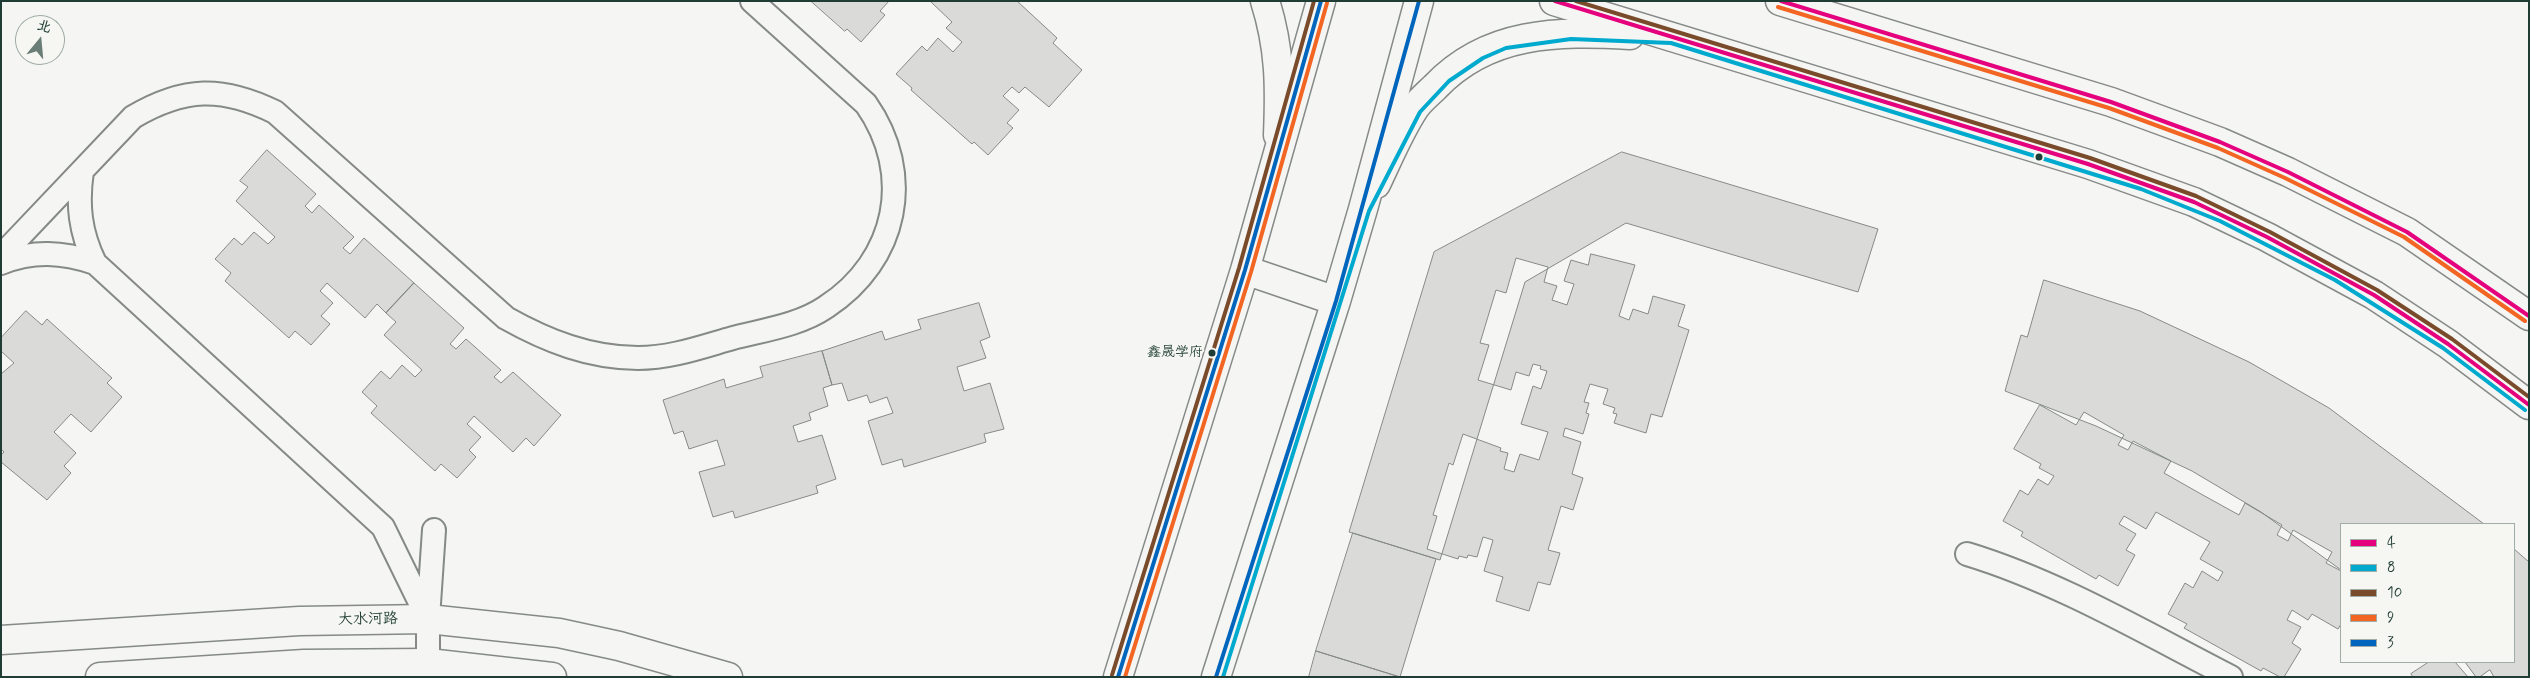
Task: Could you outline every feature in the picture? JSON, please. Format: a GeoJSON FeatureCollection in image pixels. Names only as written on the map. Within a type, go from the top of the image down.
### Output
{"type":"FeatureCollection","features":[{"type":"Feature","properties":{"kind":"main road"},"geometry":{"type":"LineString","coordinates":[[1265,1],[1274,31],[1280,78],[1278,157]]}},
{"type":"Feature","properties":{"kind":"main road"},"geometry":{"type":"LineString","coordinates":[[1118,677],[1245,270],[1321,1]]}},
{"type":"Feature","properties":{"kind":"main road"},"geometry":{"type":"LineString","coordinates":[[1216,677],[1336,301],[1363,209],[1418,1]]}},
{"type":"Feature","properties":{"kind":"main road"},"geometry":{"type":"LineString","coordinates":[[1554,1],[2088,164],[2194,202],[2267,237],[2374,295],[2448,344],[2529,405]]}},
{"type":"Feature","properties":{"kind":"main road"},"geometry":{"type":"LineString","coordinates":[[1780,1],[2111,102],[2228,146],[2288,172],[2407,232],[2529,316]]}},
{"type":"Feature","properties":{"kind":"main road"},"geometry":{"type":"LineString","coordinates":[[1363,209],[1415,108],[1446,76],[1480,53],[1504,42],[1570,33],[1672,37]]}},
{"type":"Feature","properties":{"kind":"main road"},"geometry":{"type":"LineString","coordinates":[[1245,270],[1336,301]]}},
{"type":"Feature","properties":{"kind":"main road","name":"大水河路"},"geometry":{"type":"LineString","coordinates":[[1,640],[299,621],[428,619],[558,633],[619,646],[728,677]]}},
{"type":"Feature","properties":{"kind":"main road"},"geometry":{"type":"LineString","coordinates":[[100,677],[304,664],[428,662],[552,677]]}},
{"type":"Feature","properties":{"kind":"lane"},"geometry":{"type":"LineString","coordinates":[[1,256],[133,117],[153,105],[176,96],[199,93],[226,94],[251,101],[275,112],[506,318],[537,335],[570,348],[603,355],[637,358],[671,356],[802,319],[825,308],[844,294],[863,276],[879,254],[892,212],[895,189],[894,166],[888,143],[879,122],[866,104],[752,1]]}},
{"type":"Feature","properties":{"kind":"lane"},"geometry":{"type":"LineString","coordinates":[[82,171],[78,196],[80,221],[85,242],[95,263],[383,528],[428,619]]}},
{"type":"Feature","properties":{"kind":"lane"},"geometry":{"type":"LineString","coordinates":[[1,263],[14,258],[40,253],[58,254],[95,263]]}},
{"type":"Feature","properties":{"kind":"lane"},"geometry":{"type":"LineString","coordinates":[[428,662],[428,619],[434,530]]}},
{"type":"Feature","properties":{"kind":"lane"},"geometry":{"type":"LineString","coordinates":[[1967,554],[2000,564],[2080,600],[2232,677]]}},
{"type":"Feature","properties":{"kind":"building"},"geometry":{"type":"Polygon","coordinates":[[[811,1],[889,1],[880,11],[885,15],[861,42],[847,29],[845,31],[811,1]]]}},
{"type":"Feature","properties":{"kind":"building"},"geometry":{"type":"Polygon","coordinates":[[[930,1],[1017,1],[1057,38],[1053,43],[1082,70],[1049,107],[1025,87],[1019,93],[1012,87],[1003,96],[1019,110],[1007,123],[1013,128],[988,155],[974,142],[972,144],[911,90],[912,88],[896,74],[922,46],[927,51],[938,38],[953,52],[962,42],[946,28],[952,22],[930,1]]]}},
{"type":"Feature","properties":{"kind":"building"},"geometry":{"type":"Polygon","coordinates":[[[267,150],[316,194],[305,206],[312,213],[319,205],[354,237],[343,248],[350,254],[364,238],[414,283],[386,313],[377,304],[365,318],[327,283],[320,291],[333,303],[321,316],[330,324],[311,345],[295,331],[289,338],[225,281],[231,273],[215,259],[234,238],[242,245],[254,232],[268,244],[275,237],[236,201],[248,187],[240,181],[267,150]]]}},
{"type":"Feature","properties":{"kind":"building"},"geometry":{"type":"Polygon","coordinates":[[[1622,152],[1878,229],[1858,292],[1626,223],[1525,282],[1440,560],[1349,532],[1434,252],[1622,152]]]}},
{"type":"Feature","properties":{"kind":"building"},"geometry":{"type":"Polygon","coordinates":[[[1591,254],[1635,265],[1619,316],[1629,320],[1633,309],[1648,314],[1653,296],[1685,305],[1678,326],[1689,330],[1662,417],[1651,414],[1646,433],[1614,423],[1617,414],[1613,413],[1615,408],[1603,404],[1608,389],[1590,384],[1584,402],[1589,403],[1586,413],[1589,414],[1583,434],[1565,428],[1563,436],[1581,442],[1572,474],[1583,478],[1573,510],[1561,506],[1548,550],[1560,553],[1550,585],[1538,582],[1529,611],[1496,601],[1503,577],[1484,571],[1493,540],[1483,537],[1477,557],[1468,555],[1467,558],[1459,556],[1458,559],[1427,549],[1437,516],[1433,515],[1449,463],[1453,465],[1463,434],[1501,448],[1500,451],[1508,453],[1504,469],[1514,472],[1520,454],[1539,460],[1548,432],[1521,424],[1533,386],[1541,389],[1547,371],[1540,369],[1541,366],[1533,364],[1529,376],[1516,372],[1511,390],[1478,380],[1489,345],[1480,343],[1496,290],[1506,293],[1516,258],[1548,267],[1544,282],[1557,286],[1552,300],[1567,305],[1574,284],[1564,281],[1571,260],[1588,265],[1591,254]]]}},
{"type":"Feature","properties":{"kind":"building"},"geometry":{"type":"Polygon","coordinates":[[[2044,280],[2140,311],[2249,362],[2329,408],[2483,523],[2340,523],[2340,569],[2261,512],[2192,471],[2096,426],[2005,391],[2021,335],[2027,337],[2044,280]]]}},
{"type":"Feature","properties":{"kind":"building"},"geometry":{"type":"Polygon","coordinates":[[[414,283],[464,328],[450,344],[456,349],[466,339],[501,370],[494,377],[501,383],[513,372],[561,415],[534,446],[526,438],[513,452],[474,416],[467,424],[481,437],[469,450],[476,457],[457,478],[441,464],[435,471],[371,413],[377,406],[362,392],[381,371],[390,379],[402,365],[415,377],[422,370],[384,335],[396,322],[386,313],[414,283]]]}},
{"type":"Feature","properties":{"kind":"building"},"geometry":{"type":"Polygon","coordinates":[[[979,303],[990,337],[980,341],[986,358],[957,367],[964,391],[990,383],[1004,429],[984,434],[986,442],[904,467],[902,459],[882,465],[868,421],[893,413],[887,397],[870,403],[867,395],[848,401],[842,383],[832,385],[822,351],[882,331],[885,340],[921,329],[918,320],[979,303]]]}},
{"type":"Feature","properties":{"kind":"building"},"geometry":{"type":"Polygon","coordinates":[[[26,311],[42,325],[47,319],[112,378],[107,383],[122,397],[91,432],[71,414],[54,432],[76,453],[64,466],[71,473],[47,500],[1,462],[1,455],[4,452],[1,449],[1,374],[14,363],[1,351],[1,338],[26,311]]]}},
{"type":"Feature","properties":{"kind":"building"},"geometry":{"type":"Polygon","coordinates":[[[822,351],[832,385],[823,388],[828,406],[809,413],[811,420],[793,426],[798,442],[822,435],[836,479],[816,486],[818,493],[735,518],[733,511],[713,517],[699,472],[725,465],[717,440],[689,449],[683,431],[674,434],[663,400],[724,379],[726,388],[763,377],[760,367],[822,351]]]}},
{"type":"Feature","properties":{"kind":"building"},"geometry":{"type":"Polygon","coordinates":[[[2040,405],[2076,425],[2084,412],[2124,435],[2118,445],[2128,450],[2133,441],[2171,461],[2164,473],[2201,494],[2239,515],[2245,503],[2282,525],[2277,535],[2288,541],[2293,530],[2332,552],[2326,563],[2340,570],[2340,626],[2338,629],[2312,614],[2308,620],[2292,610],[2287,620],[2301,627],[2292,643],[2301,649],[2284,677],[2280,677],[2263,668],[2261,671],[2184,628],[2187,624],[2168,614],[2185,583],[2193,588],[2202,571],[2218,581],[2223,572],[2200,559],[2210,542],[2156,512],[2146,529],[2124,516],[2119,524],[2136,534],[2126,550],[2135,555],[2118,586],[2099,575],[2096,579],[2021,536],[2023,532],[2003,521],[2020,490],[2028,495],[2038,479],[2048,485],[2054,476],[2039,468],[2041,464],[2014,449],[2040,405]]]}},
{"type":"Feature","properties":{"kind":"building"},"geometry":{"type":"Polygon","coordinates":[[[1353,533],[1436,559],[1400,677],[1316,651],[1353,533]]]}},
{"type":"Feature","properties":{"kind":"building"},"geometry":{"type":"Polygon","coordinates":[[[2515,550],[2529,562],[2529,677],[2468,677],[2456,663],[2515,663],[2515,550]]]}},
{"type":"Feature","properties":{"kind":"building"},"geometry":{"type":"Polygon","coordinates":[[[1316,651],[1400,677],[1309,677],[1316,651]]]}},
{"type":"Feature","properties":{"kind":"building"},"geometry":{"type":"Polygon","coordinates":[[[2428,663],[2466,663],[2476,677],[2413,677],[2411,674],[2428,663]]]}},
{"type":"Feature","properties":{"kind":"building"},"geometry":{"type":"Polygon","coordinates":[[[2490,670],[2494,677],[2480,677],[2490,670]]]}},
{"type":"Feature","properties":{"kind":"transit line","name":"10"},"geometry":{"type":"LineString","coordinates":[[1112,675],[1239,268],[1314,1]]}},
{"type":"Feature","properties":{"kind":"transit line","name":"3"},"geometry":{"type":"LineString","coordinates":[[1118,677],[1245,270],[1321,1]]}},
{"type":"Feature","properties":{"kind":"transit line","name":"3"},"geometry":{"type":"LineString","coordinates":[[1216,677],[1336,301],[1419,1]]}},
{"type":"Feature","properties":{"kind":"transit line","name":"4"},"geometry":{"type":"LineString","coordinates":[[1555,1],[2088,164],[2194,202],[2267,237],[2374,295],[2448,344],[2529,405]]}},
{"type":"Feature","properties":{"kind":"transit line","name":"10"},"geometry":{"type":"LineString","coordinates":[[1576,1],[2090,158],[2196,196],[2270,232],[2377,290],[2452,339],[2529,397]]}},
{"type":"Feature","properties":{"kind":"transit line","name":"4"},"geometry":{"type":"LineString","coordinates":[[1781,1],[2111,102],[2220,142],[2288,172],[2407,232],[2529,316]]}},
{"type":"Feature","properties":{"kind":"transit line","name":"9"},"geometry":{"type":"LineString","coordinates":[[1125,677],[1251,272],[1327,3]]}},
{"type":"Feature","properties":{"kind":"transit line","name":"9"},"geometry":{"type":"LineString","coordinates":[[1778,7],[2109,108],[2218,148],[2285,178],[2404,237],[2525,321]]}},
{"type":"Feature","properties":{"kind":"transit line","name":"8"},"geometry":{"type":"LineString","coordinates":[[1223,677],[1369,211],[1420,112],[1449,81],[1483,58],[1506,48],[1571,39],[1671,43],[2141,189],[2220,221],[2335,280],[2443,348],[2525,410]]}},
{"type":"Feature","properties":{"kind":"place","name":"鑫晟学府"},"geometry":{"type":"Point","coordinates":[1212,353]}}]}
